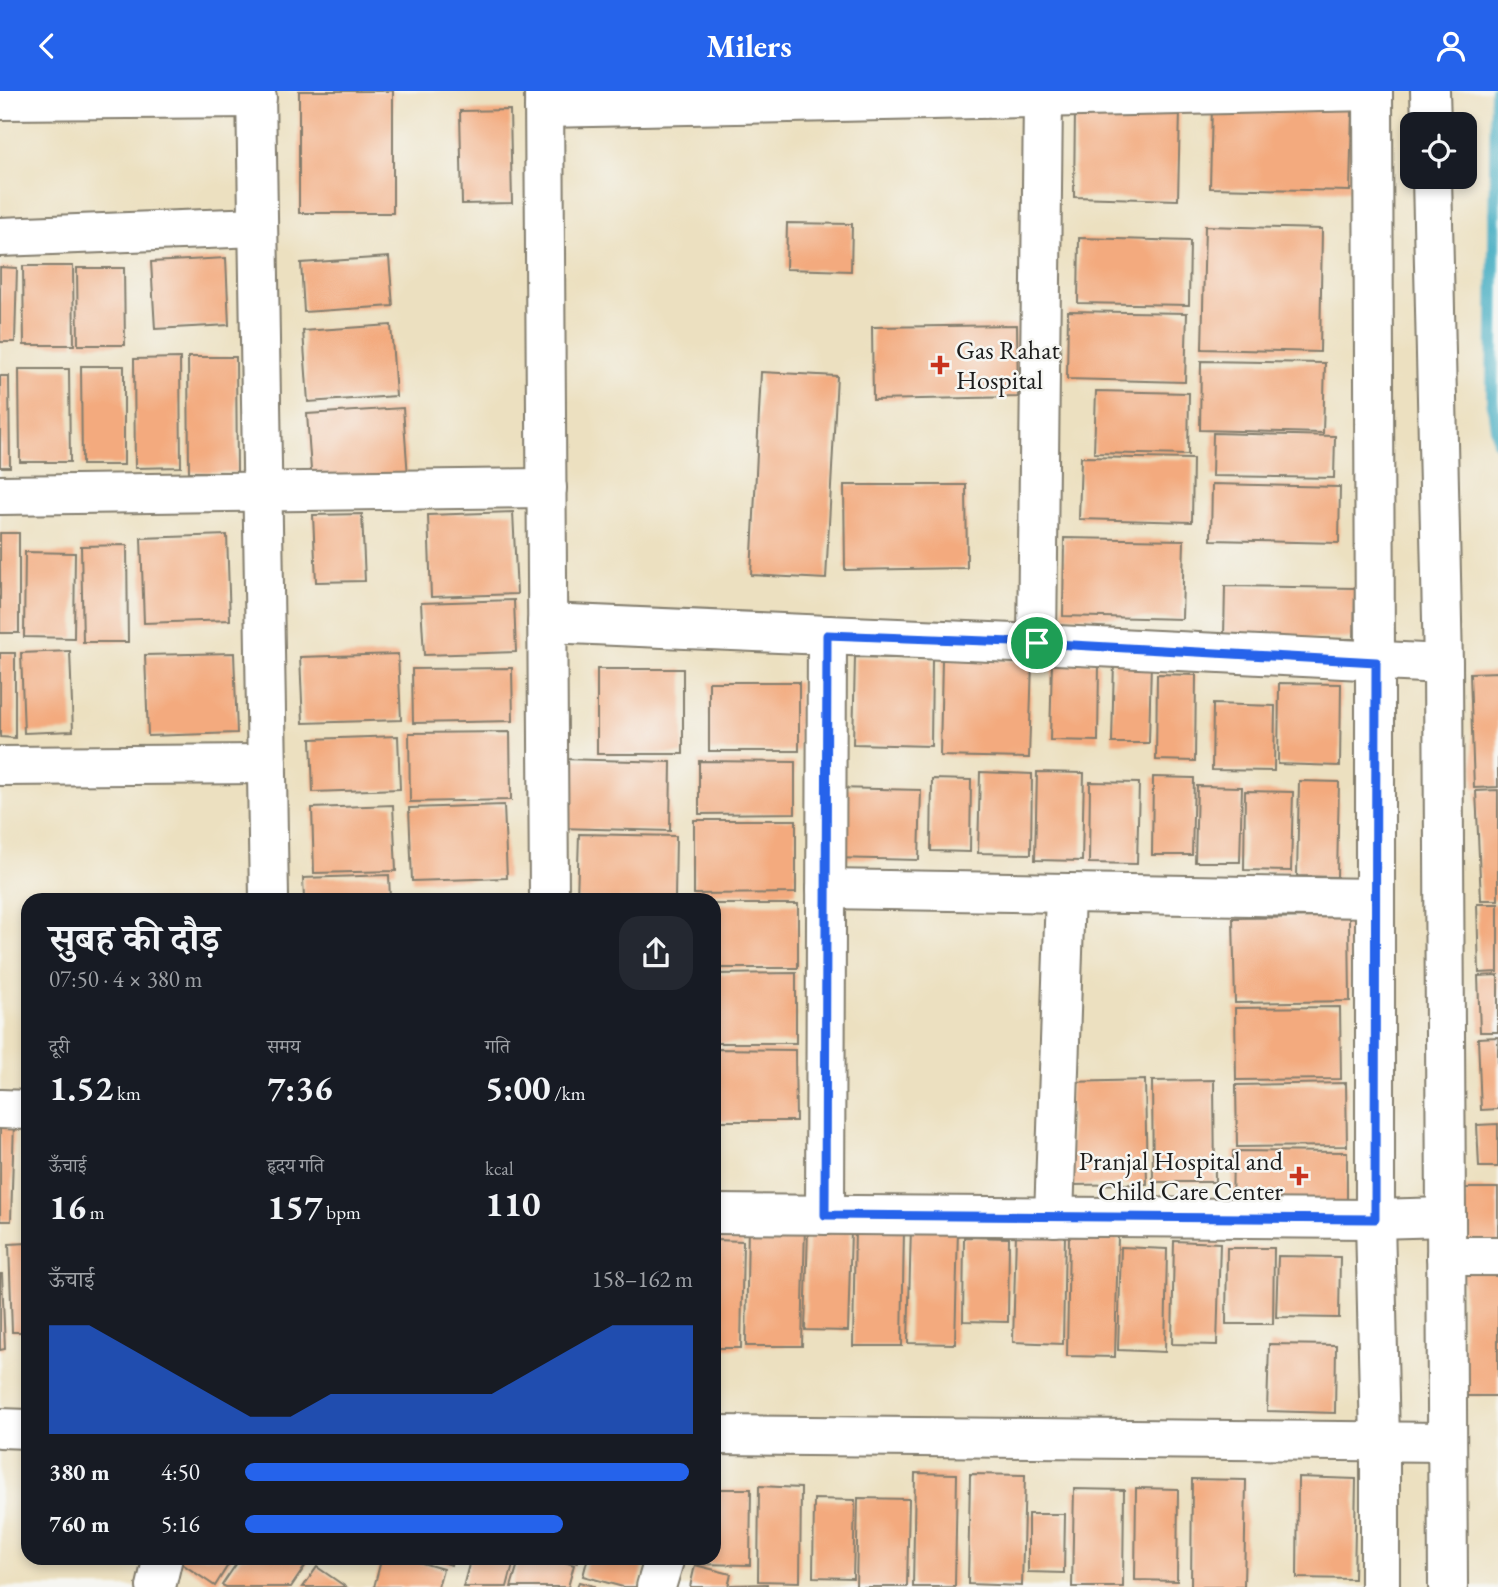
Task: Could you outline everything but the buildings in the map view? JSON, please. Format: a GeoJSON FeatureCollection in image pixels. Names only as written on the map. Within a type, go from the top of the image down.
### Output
{"type":"FeatureCollection","features":[{"type":"Feature","properties":{"kind":"street"},"geometry":{"type":"LineString","coordinates":[[549,893],[544,99],[1043,98],[1373,91],[1375,1219],[1380,1587]]}},
{"type":"Feature","properties":{"kind":"street"},"geometry":{"type":"LineString","coordinates":[[1430,91],[1431,112]]}},
{"type":"Feature","properties":{"kind":"street"},"geometry":{"type":"LineString","coordinates":[[0,100],[257,95],[269,893]]}},
{"type":"Feature","properties":{"kind":"street"},"geometry":{"type":"LineString","coordinates":[[1037,643],[1043,98]]}},
{"type":"Feature","properties":{"kind":"street"},"geometry":{"type":"LineString","coordinates":[[1432,189],[1443,664],[1448,1587]]}},
{"type":"Feature","properties":{"kind":"street"},"geometry":{"type":"LineString","coordinates":[[0,237],[258,227]]}},
{"type":"Feature","properties":{"kind":"street"},"geometry":{"type":"LineString","coordinates":[[0,495],[547,488]]}},
{"type":"Feature","properties":{"kind":"street"},"geometry":{"type":"LineString","coordinates":[[547,623],[1037,643],[1443,664]]}},
{"type":"Feature","properties":{"kind":"street"},"geometry":{"type":"LineString","coordinates":[[825,1215],[827,635]]}},
{"type":"Feature","properties":{"kind":"street"},"geometry":{"type":"LineString","coordinates":[[0,766],[267,764]]}},
{"type":"Feature","properties":{"kind":"street"},"geometry":{"type":"LineString","coordinates":[[826,890],[1375,898]]}},
{"type":"Feature","properties":{"kind":"street"},"geometry":{"type":"LineString","coordinates":[[1054,1217],[1065,894]]}},
{"type":"Feature","properties":{"kind":"street"},"geometry":{"type":"LineString","coordinates":[[0,1109],[21,1110]]}},
{"type":"Feature","properties":{"kind":"street"},"geometry":{"type":"LineString","coordinates":[[721,1214],[1375,1219],[1446,1217]]}},
{"type":"Feature","properties":{"kind":"street"},"geometry":{"type":"LineString","coordinates":[[1446,1256],[1498,1256]]}},
{"type":"Feature","properties":{"kind":"street"},"geometry":{"type":"LineString","coordinates":[[0,1428],[21,1429]]}},
{"type":"Feature","properties":{"kind":"street"},"geometry":{"type":"LineString","coordinates":[[721,1436],[1447,1442]]}},
{"type":"Feature","properties":{"kind":"street"},"geometry":{"type":"LineString","coordinates":[[156,1587],[161,1565]]}},
{"type":"Feature","properties":{"kind":"street"},"geometry":{"type":"LineString","coordinates":[[656,1587],[663,1565]]}},
{"type":"Feature","properties":{"kind":"waterway"},"geometry":{"type":"LineString","coordinates":[[1496,91],[1492,399],[1498,442]]}},
{"type":"Feature","properties":{"kind":"place","name":"Gas Rahat Hospital"},"geometry":{"type":"Point","coordinates":[940,365]}},
{"type":"Feature","properties":{"kind":"place","name":"Pranjal Hospital and Child Care Center"},"geometry":{"type":"Point","coordinates":[1299,1176]}},
{"type":"Feature","properties":{"kind":"route"},"geometry":{"type":"LineString","coordinates":[[827,635],[1037,643],[1376,662],[1375,1219],[825,1215],[827,635]]}}]}
